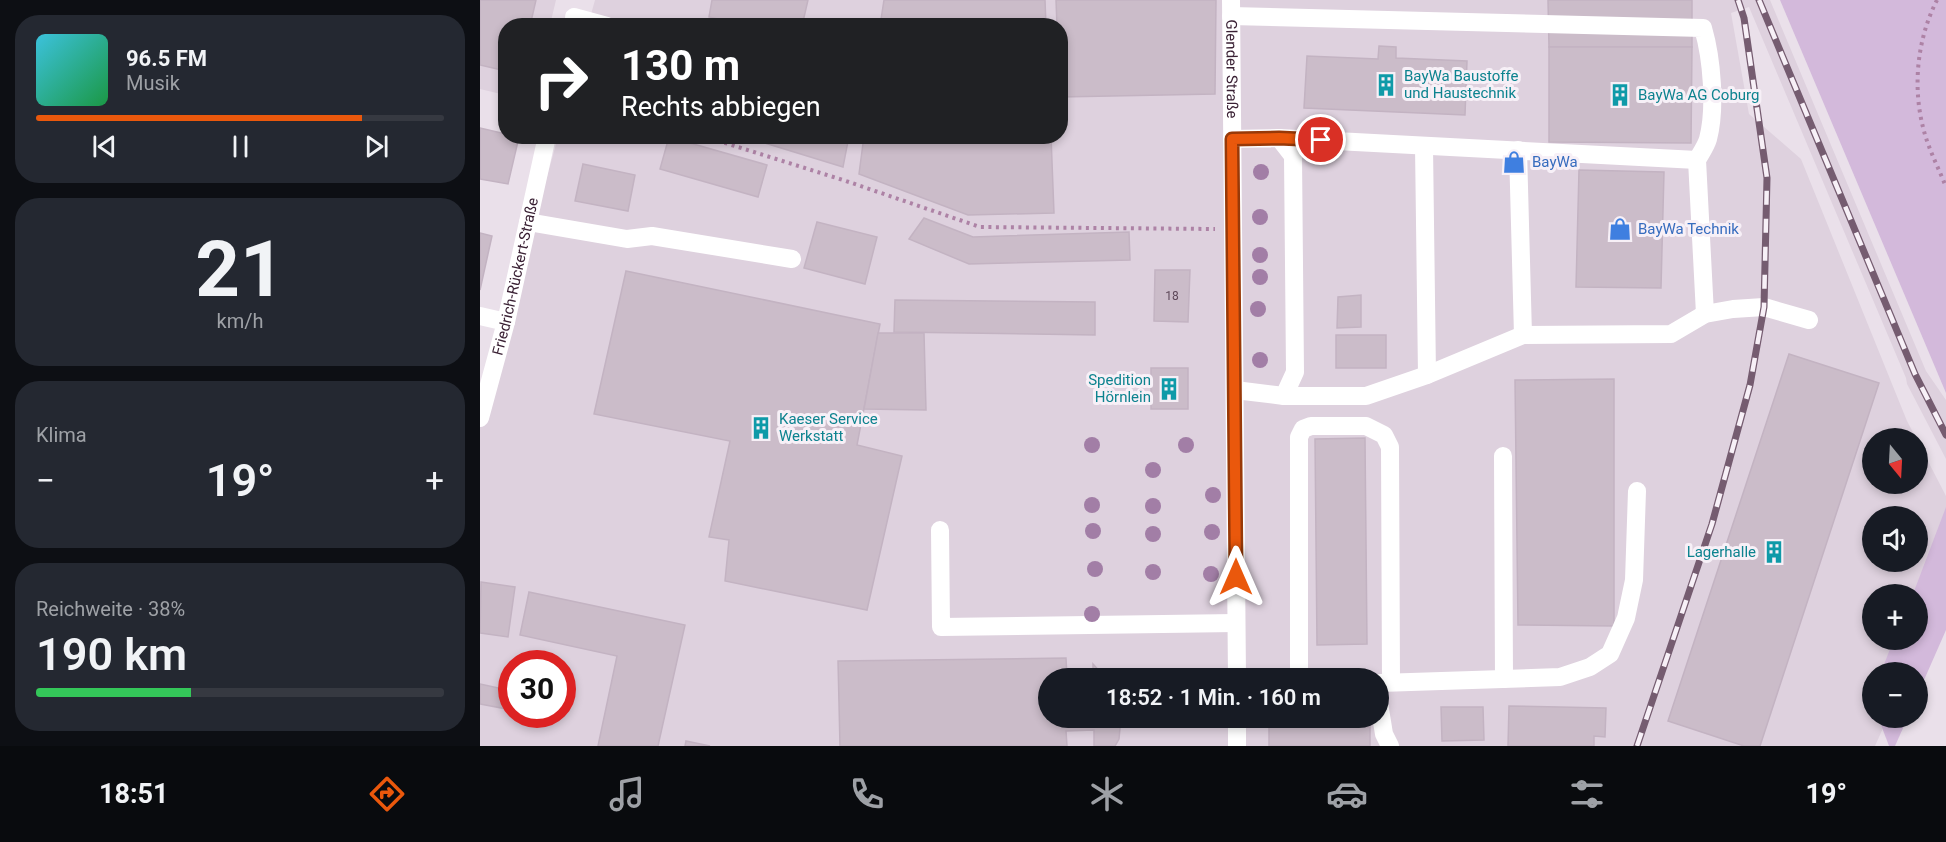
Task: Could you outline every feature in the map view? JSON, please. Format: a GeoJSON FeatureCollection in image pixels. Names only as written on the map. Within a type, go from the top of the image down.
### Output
{"type":"FeatureCollection","features":[{"type":"Feature","properties":{"kind":"street","name":"Glender Straße"},"geometry":{"type":"LineString","coordinates":[[1231,8],[1237,668]]}},
{"type":"Feature","properties":{"kind":"street"},"geometry":{"type":"LineString","coordinates":[[1231,8],[1703,28],[1709,48],[1712,106],[1708,140],[1697,160],[1705,314]]}},
{"type":"Feature","properties":{"kind":"street"},"geometry":{"type":"LineString","coordinates":[[1232,139],[1279,138],[1697,160]]}},
{"type":"Feature","properties":{"kind":"street"},"geometry":{"type":"LineString","coordinates":[[1279,138],[1293,156],[1294,372],[1284,396]]}},
{"type":"Feature","properties":{"kind":"street","name":"Friedrich-Rückert-Straße"},"geometry":{"type":"LineString","coordinates":[[480,418],[506,322],[545,144]]}},
{"type":"Feature","properties":{"kind":"street"},"geometry":{"type":"LineString","coordinates":[[1424,146],[1427,375]]}},
{"type":"Feature","properties":{"kind":"street"},"geometry":{"type":"LineString","coordinates":[[1518,150],[1523,335]]}},
{"type":"Feature","properties":{"kind":"street"},"geometry":{"type":"LineString","coordinates":[[528,222],[627,239],[652,236],[792,260]]}},
{"type":"Feature","properties":{"kind":"street"},"geometry":{"type":"LineString","coordinates":[[1235,390],[1284,396],[1366,396],[1427,375],[1523,335],[1671,334],[1705,314],[1764,307],[1809,320]]}},
{"type":"Feature","properties":{"kind":"street"},"geometry":{"type":"LineString","coordinates":[[480,316],[506,322]]}},
{"type":"Feature","properties":{"kind":"street"},"geometry":{"type":"LineString","coordinates":[[1299,668],[1299,437],[1303,429],[1311,426],[1366,426],[1384,435],[1390,447],[1385,668]]}},
{"type":"Feature","properties":{"kind":"street"},"geometry":{"type":"LineString","coordinates":[[1503,456],[1504,679]]}},
{"type":"Feature","properties":{"kind":"street"},"geometry":{"type":"LineString","coordinates":[[1389,682],[1560,677],[1590,667],[1610,654],[1626,618],[1634,580],[1637,491]]}},
{"type":"Feature","properties":{"kind":"street"},"geometry":{"type":"LineString","coordinates":[[940,530],[941,627],[1236,623]]}},
{"type":"Feature","properties":{"kind":"street"},"geometry":{"type":"LineString","coordinates":[[1237,728],[1238,746]]}},
{"type":"Feature","properties":{"kind":"street"},"geometry":{"type":"LineString","coordinates":[[1383,728],[1389,746]]}},
{"type":"Feature","properties":{"kind":"path"},"geometry":{"type":"LineString","coordinates":[[1937,0],[1929,15],[1920,50],[1918,89],[1924,131],[1946,187]]}},
{"type":"Feature","properties":{"kind":"path"},"geometry":{"type":"LineString","coordinates":[[728,144],[980,227],[1233,229]]}},
{"type":"Feature","properties":{"kind":"shaded area"},"geometry":{"type":"Polygon","coordinates":[[[480,0],[556,0],[552,18],[498,18],[498,93],[480,89],[480,0]]]}},
{"type":"Feature","properties":{"kind":"shaded area"},"geometry":{"type":"Polygon","coordinates":[[[595,0],[1770,0],[1926,371],[1946,400],[1946,459],[1907,384],[1749,7],[1731,13],[1749,114],[1801,159],[1911,428],[1862,428],[1862,494],[1928,494],[1928,461],[1946,496],[1946,593],[1928,631],[1928,584],[1862,584],[1862,650],[1919,650],[1914,662],[1862,662],[1862,728],[1883,728],[1875,746],[480,746],[480,418],[556,144],[1068,144],[1068,18],[590,18],[595,0]]]}},
{"type":"Feature","properties":{"kind":"shaded area"},"geometry":{"type":"Polygon","coordinates":[[[1780,0],[1946,0],[1946,393],[1780,0]]]}},
{"type":"Feature","properties":{"kind":"shaded area"},"geometry":{"type":"Polygon","coordinates":[[[1946,507],[1946,630],[1928,671],[1928,662],[1885,662],[1890,650],[1928,650],[1928,584],[1917,584],[1921,572],[1928,572],[1928,554],[1946,507]]]}},
{"type":"Feature","properties":{"kind":"shaded area"},"geometry":{"type":"Polygon","coordinates":[[[1882,728],[1903,728],[1895,746],[1889,746],[1882,728]]]}},
{"type":"Feature","properties":{"kind":"building"},"geometry":{"type":"Polygon","coordinates":[[[480,0],[536,0],[532,18],[498,18],[498,69],[480,65],[480,0]]]}},
{"type":"Feature","properties":{"kind":"building"},"geometry":{"type":"Polygon","coordinates":[[[712,0],[808,0],[804,18],[709,17],[712,0]]]}},
{"type":"Feature","properties":{"kind":"building"},"geometry":{"type":"Polygon","coordinates":[[[884,0],[1045,0],[1046,18],[881,18],[884,0]]]}},
{"type":"Feature","properties":{"kind":"building"},"geometry":{"type":"Polygon","coordinates":[[[1056,0],[1216,0],[1215,94],[1068,97],[1068,18],[1057,18],[1056,0]]]}},
{"type":"Feature","properties":{"kind":"building"},"geometry":{"type":"Polygon","coordinates":[[[1548,0],[1692,0],[1692,47],[1549,47],[1548,0]]]}},
{"type":"Feature","properties":{"kind":"building","name":"BayWa Baustoffe und Haustechnik"},"geometry":{"type":"Polygon","coordinates":[[[1379,46],[1396,47],[1396,58],[1467,61],[1465,115],[1304,108],[1307,56],[1378,59],[1379,46]]]}},
{"type":"Feature","properties":{"kind":"building","name":"BayWa AG Coburg"},"geometry":{"type":"Polygon","coordinates":[[[1549,47],[1692,47],[1691,143],[1549,142],[1549,47]]]}},
{"type":"Feature","properties":{"kind":"building"},"geometry":{"type":"Polygon","coordinates":[[[480,128],[498,132],[498,144],[517,144],[508,184],[480,179],[480,128]]]}},
{"type":"Feature","properties":{"kind":"building"},"geometry":{"type":"Polygon","coordinates":[[[667,144],[694,144],[767,165],[758,197],[660,169],[667,144]]]}},
{"type":"Feature","properties":{"kind":"building"},"geometry":{"type":"Polygon","coordinates":[[[768,144],[847,144],[843,167],[768,144]]]}},
{"type":"Feature","properties":{"kind":"building"},"geometry":{"type":"Polygon","coordinates":[[[863,144],[1051,144],[1054,213],[968,215],[859,174],[863,144]]]}},
{"type":"Feature","properties":{"kind":"building"},"geometry":{"type":"Polygon","coordinates":[[[583,164],[635,175],[628,211],[575,201],[583,164]]]}},
{"type":"Feature","properties":{"kind":"building","name":"BayWa Technik"},"geometry":{"type":"Polygon","coordinates":[[[1579,170],[1664,172],[1661,288],[1576,287],[1579,170]]]}},
{"type":"Feature","properties":{"kind":"building"},"geometry":{"type":"Polygon","coordinates":[[[924,218],[973,237],[1129,232],[1130,260],[969,264],[909,239],[924,218]]]}},
{"type":"Feature","properties":{"kind":"building"},"geometry":{"type":"Polygon","coordinates":[[[817,222],[877,237],[865,284],[804,268],[817,222]]]}},
{"type":"Feature","properties":{"kind":"building"},"geometry":{"type":"Polygon","coordinates":[[[480,233],[492,236],[480,290],[480,233]]]}},
{"type":"Feature","properties":{"kind":"building"},"geometry":{"type":"Polygon","coordinates":[[[1155,270],[1190,270],[1188,322],[1154,321],[1155,270]]]}},
{"type":"Feature","properties":{"kind":"building","name":"Kaeser Service Werkstatt"},"geometry":{"type":"Polygon","coordinates":[[[626,271],[880,324],[857,445],[902,456],[867,610],[725,581],[729,540],[709,537],[730,441],[594,414],[626,271]]]}},
{"type":"Feature","properties":{"kind":"building"},"geometry":{"type":"Polygon","coordinates":[[[1361,295],[1361,327],[1337,328],[1338,297],[1361,295]]]}},
{"type":"Feature","properties":{"kind":"building"},"geometry":{"type":"Polygon","coordinates":[[[895,300],[1095,302],[1095,335],[894,332],[895,300]]]}},
{"type":"Feature","properties":{"kind":"building"},"geometry":{"type":"Polygon","coordinates":[[[878,333],[924,333],[926,410],[864,409],[878,333]]]}},
{"type":"Feature","properties":{"kind":"building"},"geometry":{"type":"Polygon","coordinates":[[[1336,335],[1386,335],[1386,368],[1336,368],[1336,335]]]}},
{"type":"Feature","properties":{"kind":"building","name":"Lagerhalle"},"geometry":{"type":"Polygon","coordinates":[[[1789,354],[1879,383],[1864,428],[1862,428],[1862,435],[1760,746],[1744,746],[1668,721],[1789,354]]]}},
{"type":"Feature","properties":{"kind":"building","name":"Spedition Hörnlein"},"geometry":{"type":"Polygon","coordinates":[[[1151,368],[1188,368],[1188,409],[1151,409],[1151,368]]]}},
{"type":"Feature","properties":{"kind":"building"},"geometry":{"type":"Polygon","coordinates":[[[1614,379],[1614,626],[1518,625],[1515,380],[1614,379]]]}},
{"type":"Feature","properties":{"kind":"building"},"geometry":{"type":"Polygon","coordinates":[[[1365,438],[1367,644],[1317,645],[1315,439],[1365,438]]]}},
{"type":"Feature","properties":{"kind":"building"},"geometry":{"type":"Polygon","coordinates":[[[481,582],[515,587],[508,637],[480,633],[481,582]]]}},
{"type":"Feature","properties":{"kind":"building"},"geometry":{"type":"Polygon","coordinates":[[[529,592],[685,625],[658,746],[598,746],[617,656],[520,635],[529,592]]]}},
{"type":"Feature","properties":{"kind":"building"},"geometry":{"type":"Polygon","coordinates":[[[1066,658],[1066,668],[1038,668],[1038,728],[1120,728],[1119,739],[1115,746],[1094,746],[1094,730],[1066,731],[1067,746],[840,746],[838,661],[1066,658]]]}},
{"type":"Feature","properties":{"kind":"building"},"geometry":{"type":"Polygon","coordinates":[[[480,684],[498,688],[498,707],[480,704],[480,684]]]}},
{"type":"Feature","properties":{"kind":"building"},"geometry":{"type":"Polygon","coordinates":[[[1509,706],[1606,708],[1605,737],[1594,736],[1594,746],[1508,746],[1509,706]]]}},
{"type":"Feature","properties":{"kind":"building"},"geometry":{"type":"Polygon","coordinates":[[[1441,707],[1483,707],[1484,740],[1442,741],[1441,707]]]}},
{"type":"Feature","properties":{"kind":"building"},"geometry":{"type":"Polygon","coordinates":[[[1269,728],[1370,728],[1370,746],[1269,746],[1269,728]]]}},
{"type":"Feature","properties":{"kind":"building"},"geometry":{"type":"Polygon","coordinates":[[[686,741],[710,746],[685,746],[686,741]]]}},
{"type":"Feature","properties":{"kind":"railway"},"geometry":{"type":"LineString","coordinates":[[1637,746],[1712,524],[1750,385],[1764,307],[1767,178],[1744,18],[1738,0]]}},
{"type":"Feature","properties":{"kind":"railway"},"geometry":{"type":"LineString","coordinates":[[1759,0],[1915,374],[1946,435]]}},
{"type":"Feature","properties":{"kind":"place","name":"BayWa Baustoffe und Haustechnik"},"geometry":{"type":"Point","coordinates":[1386,85]}},
{"type":"Feature","properties":{"kind":"place","name":"BayWa AG Coburg"},"geometry":{"type":"Point","coordinates":[1620,95]}},
{"type":"Feature","properties":{"kind":"place","name":"BayWa"},"geometry":{"type":"Point","coordinates":[1514,162]}},
{"type":"Feature","properties":{"kind":"place","name":"BayWa Technik"},"geometry":{"type":"Point","coordinates":[1620,229]}},
{"type":"Feature","properties":{"kind":"place","name":"Spedition Hörnlein"},"geometry":{"type":"Point","coordinates":[1169,389]}},
{"type":"Feature","properties":{"kind":"place","name":"Kaeser Service Werkstatt"},"geometry":{"type":"Point","coordinates":[761,428]}},
{"type":"Feature","properties":{"kind":"place","name":"Lagerhalle"},"geometry":{"type":"Point","coordinates":[1774,552]}},
{"type":"Feature","properties":{"kind":"route"},"geometry":{"type":"LineString","coordinates":[[1236,577],[1232,139],[1321,140]]}}]}
